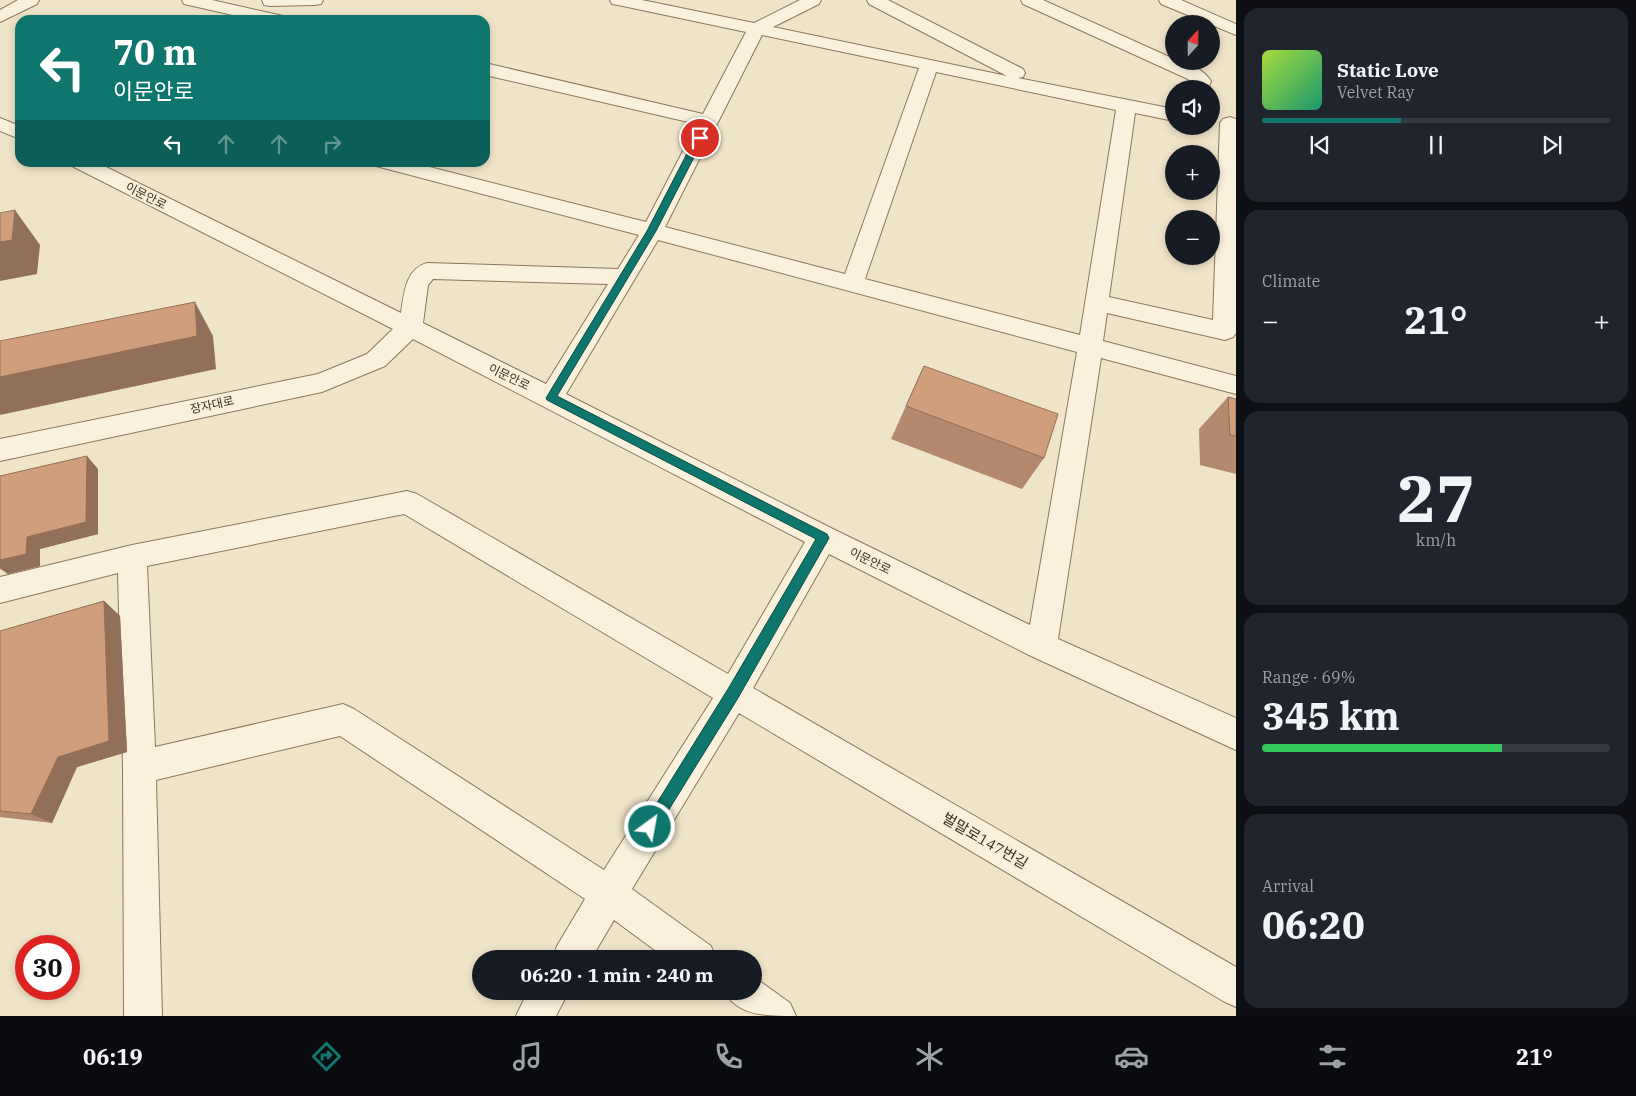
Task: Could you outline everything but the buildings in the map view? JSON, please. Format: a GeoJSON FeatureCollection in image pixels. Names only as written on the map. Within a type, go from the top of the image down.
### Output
{"type":"FeatureCollection","features":[{"type":"Feature","properties":{"kind":"street"},"geometry":{"type":"LineString","coordinates":[[0,17],[32,0]]}},
{"type":"Feature","properties":{"kind":"street"},"geometry":{"type":"LineString","coordinates":[[190,0],[245,15]]}},
{"type":"Feature","properties":{"kind":"street"},"geometry":{"type":"LineString","coordinates":[[254,15],[271,1],[315,0]]}},
{"type":"Feature","properties":{"kind":"street"},"geometry":{"type":"LineString","coordinates":[[618,0],[1126,106],[1165,111]]}},
{"type":"Feature","properties":{"kind":"street"},"geometry":{"type":"LineString","coordinates":[[551,398],[652,231],[756,29],[813,0]]}},
{"type":"Feature","properties":{"kind":"street"},"geometry":{"type":"LineString","coordinates":[[875,0],[1046,89]]}},
{"type":"Feature","properties":{"kind":"street"},"geometry":{"type":"LineString","coordinates":[[1029,0],[1195,75],[1201,80]]}},
{"type":"Feature","properties":{"kind":"street"},"geometry":{"type":"LineString","coordinates":[[1167,0],[1231,23]]}},
{"type":"Feature","properties":{"kind":"street"},"geometry":{"type":"LineString","coordinates":[[852,285],[930,64]]}},
{"type":"Feature","properties":{"kind":"street"},"geometry":{"type":"LineString","coordinates":[[490,69],[709,121]]}},
{"type":"Feature","properties":{"kind":"street"},"geometry":{"type":"LineString","coordinates":[[1042,646],[1090,348],[1126,106]]}},
{"type":"Feature","properties":{"kind":"street"},"geometry":{"type":"LineString","coordinates":[[1097,302],[1224,331],[1231,263],[1226,123]]}},
{"type":"Feature","properties":{"kind":"street"},"geometry":{"type":"LineString","coordinates":[[0,124],[15,131]]}},
{"type":"Feature","properties":{"kind":"street","name":"이문안로"},"geometry":{"type":"LineString","coordinates":[[92,167],[551,398],[823,538],[1042,646],[1236,734]]}},
{"type":"Feature","properties":{"kind":"street"},"geometry":{"type":"LineString","coordinates":[[403,167],[1236,385]]}},
{"type":"Feature","properties":{"kind":"street"},"geometry":{"type":"LineString","coordinates":[[410,328],[418,284],[427,271],[624,277]]}},
{"type":"Feature","properties":{"kind":"street","name":"장자대로"},"geometry":{"type":"LineString","coordinates":[[0,450],[322,382],[376,360],[410,328]]}},
{"type":"Feature","properties":{"kind":"street","name":"벌말로147번길"},"geometry":{"type":"LineString","coordinates":[[0,590],[132,557],[407,502],[1236,988]]}},
{"type":"Feature","properties":{"kind":"street"},"geometry":{"type":"LineString","coordinates":[[575,950],[733,694],[823,538]]}},
{"type":"Feature","properties":{"kind":"street"},"geometry":{"type":"LineString","coordinates":[[132,557],[139,767],[143,1016]]}},
{"type":"Feature","properties":{"kind":"street"},"geometry":{"type":"LineString","coordinates":[[139,767],[343,720],[609,894],[686,950]]}},
{"type":"Feature","properties":{"kind":"street"},"geometry":{"type":"LineString","coordinates":[[535,1016],[545,1000]]}},
{"type":"Feature","properties":{"kind":"street"},"geometry":{"type":"LineString","coordinates":[[755,1000],[777,1016]]}},
{"type":"Feature","properties":{"kind":"route"},"geometry":{"type":"LineString","coordinates":[[650,827],[733,694],[823,538],[551,398],[652,231],[700,138]]}}]}
